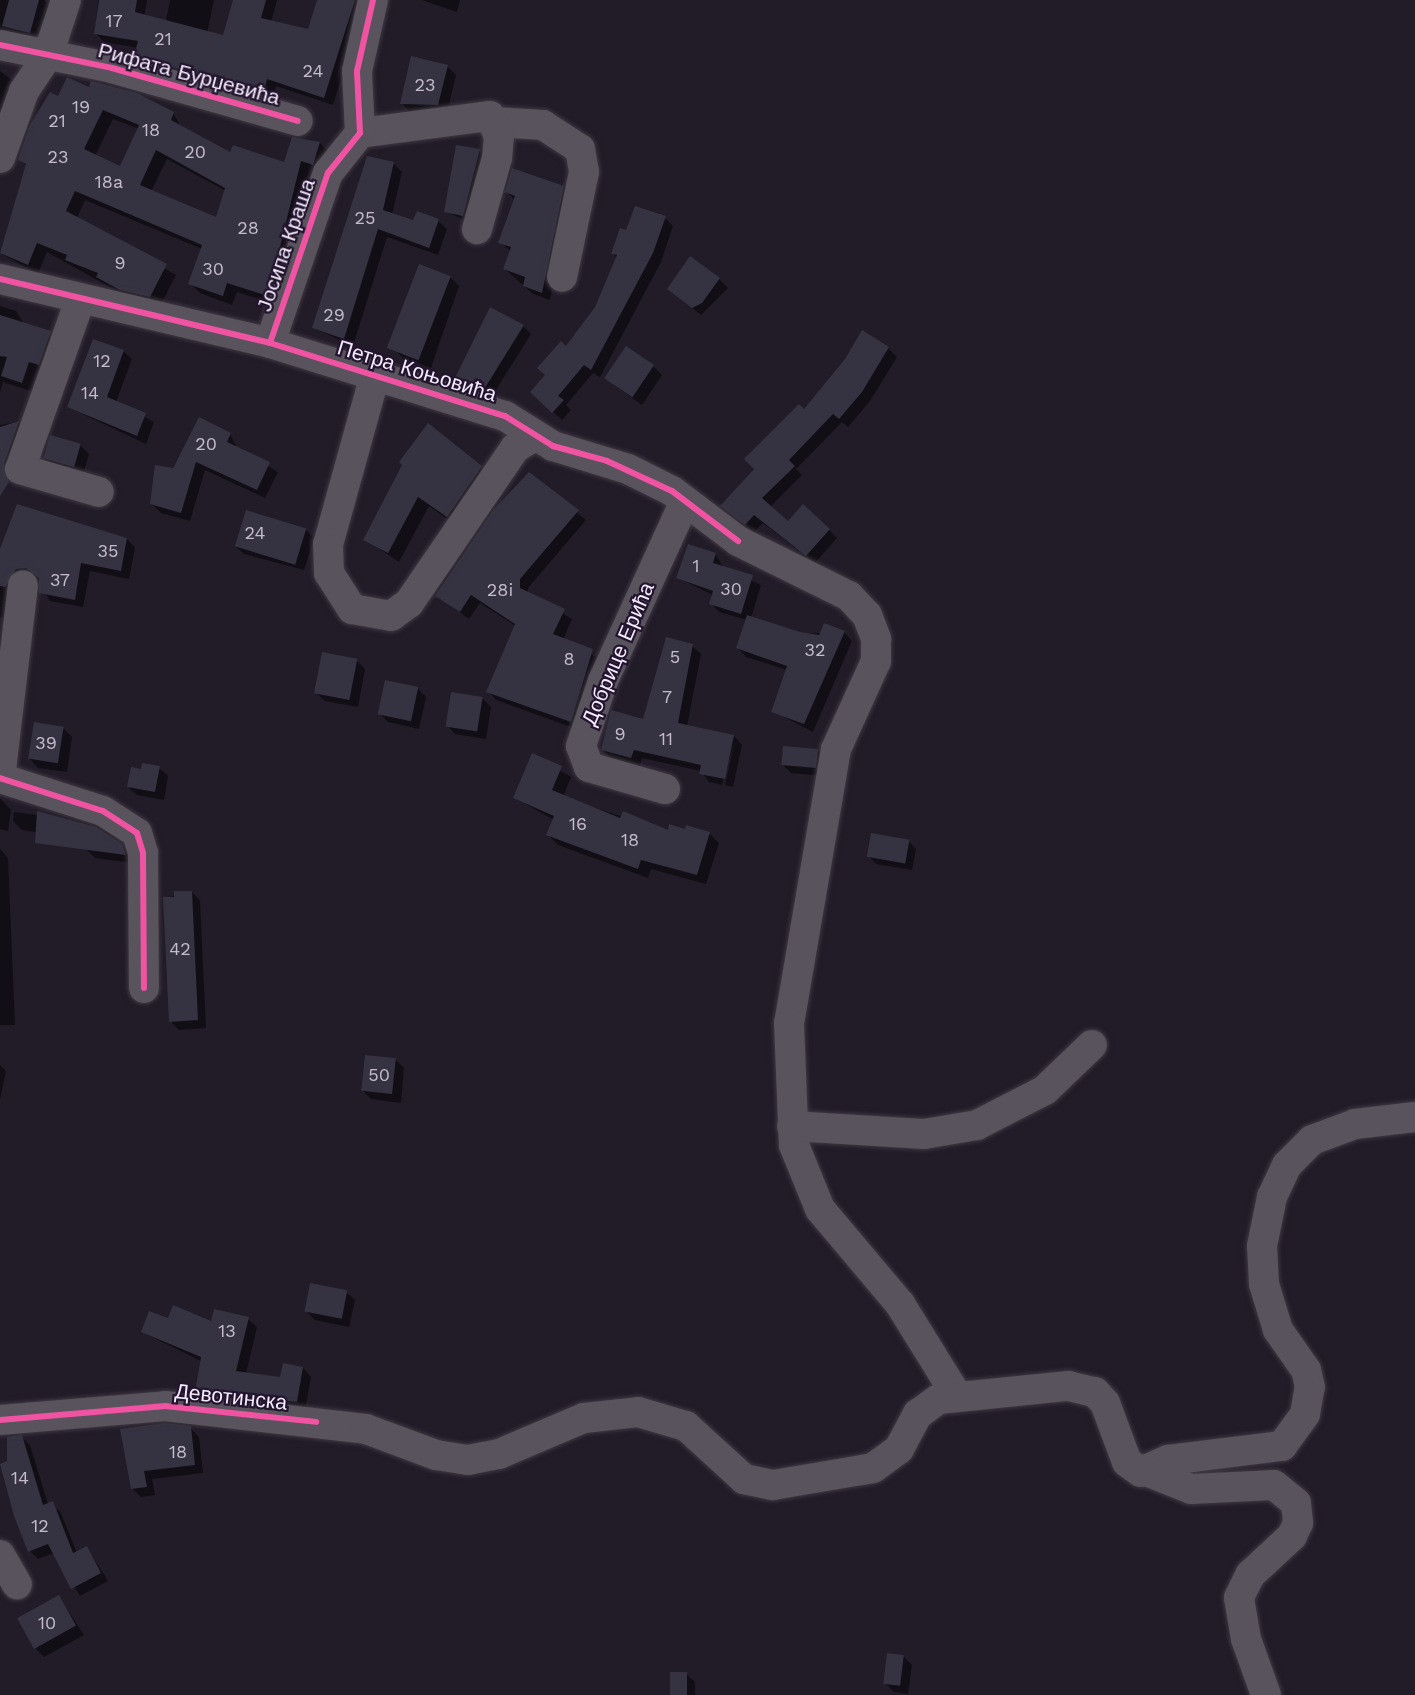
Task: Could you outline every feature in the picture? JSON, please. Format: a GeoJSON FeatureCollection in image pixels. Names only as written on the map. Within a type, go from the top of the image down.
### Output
{"type":"FeatureCollection","features":[{"type":"Feature","properties":{"kind":"street"},"geometry":{"type":"LineString","coordinates":[[0,158],[24,91],[48,55],[66,0]]}},
{"type":"Feature","properties":{"kind":"street"},"geometry":{"type":"LineString","coordinates":[[373,0],[357,71],[360,133],[482,114],[495,122],[543,125],[580,149],[584,172],[562,277]]}},
{"type":"Feature","properties":{"kind":"street","name":"Рифата Бурџевића"},"geometry":{"type":"LineString","coordinates":[[0,45],[48,55],[298,120]]}},
{"type":"Feature","properties":{"kind":"street"},"geometry":{"type":"LineString","coordinates":[[477,229],[497,158],[495,122]]}},
{"type":"Feature","properties":{"kind":"street","name":"Јосипа Краша"},"geometry":{"type":"LineString","coordinates":[[0,279],[80,300],[270,343],[328,173],[360,133]]}},
{"type":"Feature","properties":{"kind":"street"},"geometry":{"type":"LineString","coordinates":[[80,300],[20,469],[99,492]]}},
{"type":"Feature","properties":{"kind":"street","name":"Петра Коњовића"},"geometry":{"type":"LineString","coordinates":[[270,343],[505,416],[535,436],[628,469],[685,501],[738,541],[849,596],[873,628],[876,661],[836,749],[822,842],[789,1023],[792,1126],[812,1196],[900,1304],[957,1396]]}},
{"type":"Feature","properties":{"kind":"street","name":"Петра Коњовића"},"geometry":{"type":"LineString","coordinates":[[375,375],[328,543],[329,573],[352,609],[391,616],[409,603],[515,448],[535,436]]}},
{"type":"Feature","properties":{"kind":"street","name":"Добрице Ерића"},"geometry":{"type":"LineString","coordinates":[[665,789],[589,767],[581,746],[603,681],[685,501]]}},
{"type":"Feature","properties":{"kind":"street"},"geometry":{"type":"LineString","coordinates":[[23,585],[0,778],[103,811],[137,833],[143,854],[144,988]]}},
{"type":"Feature","properties":{"kind":"street"},"geometry":{"type":"LineString","coordinates":[[792,1126],[924,1134],[977,1125],[1045,1090],[1092,1045]]}},
{"type":"Feature","properties":{"kind":"street"},"geometry":{"type":"LineString","coordinates":[[1149,1472],[1168,1460],[1282,1446],[1297,1431],[1310,1387],[1306,1370],[1278,1330],[1264,1284],[1262,1246],[1272,1197],[1287,1165],[1312,1140],[1355,1124],[1415,1117]]}},
{"type":"Feature","properties":{"kind":"street","name":"Девотинска"},"geometry":{"type":"LineString","coordinates":[[0,1420],[165,1406],[366,1429],[452,1459],[484,1458],[584,1418],[655,1414],[700,1435],[744,1479],[773,1485],[873,1468],[899,1449],[928,1406],[957,1396],[1083,1387],[1105,1403],[1128,1462],[1191,1489],[1274,1485],[1296,1503],[1298,1523],[1292,1536],[1250,1575],[1239,1598],[1246,1639],[1266,1695]]}},
{"type":"Feature","properties":{"kind":"street"},"geometry":{"type":"LineString","coordinates":[[0,1555],[17,1585]]}},
{"type":"Feature","properties":{"kind":"building"},"geometry":{"type":"Polygon","coordinates":[[[9,0],[39,0],[30,33],[2,26],[9,0]]]}},
{"type":"Feature","properties":{"kind":"building"},"geometry":{"type":"Polygon","coordinates":[[[99,0],[137,0],[135,12],[223,35],[233,0],[266,0],[261,18],[308,29],[317,0],[355,0],[324,98],[267,79],[264,93],[134,56],[138,41],[94,34],[99,0]]]}},
{"type":"Feature","properties":{"kind":"building"},"geometry":{"type":"Polygon","coordinates":[[[411,56],[448,65],[438,105],[400,104],[411,56]]]}},
{"type":"Feature","properties":{"kind":"building"},"geometry":{"type":"Polygon","coordinates":[[[67,77],[89,87],[91,81],[137,93],[174,112],[171,120],[230,152],[233,145],[284,162],[292,137],[320,142],[313,165],[301,161],[268,296],[227,283],[223,296],[188,284],[202,245],[75,191],[66,211],[167,264],[150,297],[120,290],[96,277],[98,273],[65,260],[67,255],[37,243],[28,265],[0,253],[26,164],[18,160],[30,125],[50,92],[58,96],[67,77]],[[103,110],[84,149],[120,166],[139,125],[103,110]],[[156,150],[140,185],[216,217],[225,188],[156,150]]]}},
{"type":"Feature","properties":{"kind":"building"},"geometry":{"type":"Polygon","coordinates":[[[456,145],[480,149],[463,216],[444,212],[456,145]]]}},
{"type":"Feature","properties":{"kind":"building"},"geometry":{"type":"Polygon","coordinates":[[[367,156],[394,162],[383,210],[413,220],[417,211],[439,219],[429,248],[378,229],[344,339],[312,328],[367,156]]]}},
{"type":"Feature","properties":{"kind":"building"},"geometry":{"type":"Polygon","coordinates":[[[512,168],[564,186],[542,293],[523,286],[525,277],[503,269],[511,247],[498,243],[515,196],[505,192],[512,168]]]}},
{"type":"Feature","properties":{"kind":"building"},"geometry":{"type":"Polygon","coordinates":[[[635,206],[666,216],[653,253],[591,370],[584,365],[558,396],[564,400],[552,413],[530,392],[545,375],[537,368],[561,341],[566,346],[595,307],[617,255],[611,254],[620,228],[626,230],[635,206]]]}},
{"type":"Feature","properties":{"kind":"building"},"geometry":{"type":"Polygon","coordinates":[[[690,256],[720,278],[702,303],[692,308],[667,289],[690,256]]]}},
{"type":"Feature","properties":{"kind":"building"},"geometry":{"type":"Polygon","coordinates":[[[419,264],[451,276],[418,360],[387,348],[419,264]]]}},
{"type":"Feature","properties":{"kind":"building"},"geometry":{"type":"Polygon","coordinates":[[[490,307],[524,325],[483,391],[453,382],[490,307]]]}},
{"type":"Feature","properties":{"kind":"building"},"geometry":{"type":"Polygon","coordinates":[[[0,315],[51,331],[39,365],[29,362],[22,383],[1,376],[7,357],[0,356],[0,315]]]}},
{"type":"Feature","properties":{"kind":"building"},"geometry":{"type":"Polygon","coordinates":[[[862,330],[889,347],[862,392],[839,419],[833,414],[789,460],[795,466],[762,498],[788,521],[803,504],[830,529],[806,556],[754,515],[745,525],[720,506],[754,469],[744,459],[799,404],[804,409],[845,359],[862,330]]]}},
{"type":"Feature","properties":{"kind":"building"},"geometry":{"type":"Polygon","coordinates":[[[93,339],[124,350],[107,397],[146,413],[137,436],[67,407],[93,339]]]}},
{"type":"Feature","properties":{"kind":"building"},"geometry":{"type":"Polygon","coordinates":[[[626,346],[654,365],[632,397],[604,378],[626,346]]]}},
{"type":"Feature","properties":{"kind":"building"},"geometry":{"type":"Polygon","coordinates":[[[199,417],[231,433],[227,442],[270,462],[257,490],[196,462],[181,513],[150,504],[155,465],[173,468],[199,417]]]}},
{"type":"Feature","properties":{"kind":"building"},"geometry":{"type":"Polygon","coordinates":[[[19,421],[4,464],[9,482],[0,496],[0,427],[19,421]]]}},
{"type":"Feature","properties":{"kind":"building"},"geometry":{"type":"Polygon","coordinates":[[[428,423],[482,466],[447,517],[418,497],[388,553],[363,540],[402,465],[399,462],[428,423]]]}},
{"type":"Feature","properties":{"kind":"building"},"geometry":{"type":"Polygon","coordinates":[[[50,435],[81,444],[74,467],[43,458],[50,435]]]}},
{"type":"Feature","properties":{"kind":"building"},"geometry":{"type":"Polygon","coordinates":[[[529,472],[579,510],[520,579],[520,588],[565,609],[553,634],[593,649],[571,722],[486,692],[515,624],[471,595],[460,612],[435,596],[494,509],[529,472]]]}},
{"type":"Feature","properties":{"kind":"building"},"geometry":{"type":"Polygon","coordinates":[[[17,504],[127,538],[121,571],[81,563],[75,600],[39,593],[39,578],[26,568],[16,569],[5,587],[0,586],[0,549],[17,504]]]}},
{"type":"Feature","properties":{"kind":"building"},"geometry":{"type":"Polygon","coordinates":[[[246,510],[306,528],[295,565],[235,546],[246,510]]]}},
{"type":"Feature","properties":{"kind":"building"},"geometry":{"type":"Polygon","coordinates":[[[688,544],[716,553],[713,563],[753,575],[741,614],[709,604],[713,591],[676,578],[688,544]]]}},
{"type":"Feature","properties":{"kind":"building"},"geometry":{"type":"Polygon","coordinates":[[[747,615],[800,632],[819,635],[824,623],[845,631],[804,724],[771,712],[787,666],[736,648],[747,615]]]}},
{"type":"Feature","properties":{"kind":"building"},"geometry":{"type":"Polygon","coordinates":[[[666,637],[693,644],[678,723],[734,735],[725,779],[699,774],[701,765],[634,750],[631,758],[601,750],[611,710],[643,719],[666,637]]]}},
{"type":"Feature","properties":{"kind":"building"},"geometry":{"type":"Polygon","coordinates":[[[322,652],[357,659],[349,700],[314,693],[322,652]]]}},
{"type":"Feature","properties":{"kind":"building"},"geometry":{"type":"Polygon","coordinates":[[[385,680],[418,687],[411,721],[378,714],[385,680]]]}},
{"type":"Feature","properties":{"kind":"building"},"geometry":{"type":"Polygon","coordinates":[[[451,692],[483,697],[477,732],[446,727],[451,692]]]}},
{"type":"Feature","properties":{"kind":"building"},"geometry":{"type":"Polygon","coordinates":[[[34,722],[64,727],[58,763],[28,759],[34,722]]]}},
{"type":"Feature","properties":{"kind":"building"},"geometry":{"type":"Polygon","coordinates":[[[783,746],[818,749],[816,768],[781,765],[783,746]]]}},
{"type":"Feature","properties":{"kind":"building"},"geometry":{"type":"Polygon","coordinates":[[[532,753],[562,766],[552,790],[620,818],[623,811],[668,830],[669,824],[685,829],[686,825],[710,832],[697,875],[641,860],[638,869],[546,835],[554,816],[513,798],[532,753]]]}},
{"type":"Feature","properties":{"kind":"building"},"geometry":{"type":"Polygon","coordinates":[[[142,763],[160,766],[155,792],[127,787],[131,767],[141,769],[142,763]]]}},
{"type":"Feature","properties":{"kind":"building"},"geometry":{"type":"Polygon","coordinates":[[[37,811],[96,827],[122,844],[126,855],[35,843],[37,811]]]}},
{"type":"Feature","properties":{"kind":"building"},"geometry":{"type":"Polygon","coordinates":[[[871,833],[909,840],[905,863],[867,857],[871,833]]]}},
{"type":"Feature","properties":{"kind":"building"},"geometry":{"type":"Polygon","coordinates":[[[174,891],[192,891],[198,1020],[169,1022],[163,897],[174,897],[174,891]]]}},
{"type":"Feature","properties":{"kind":"building"},"geometry":{"type":"Polygon","coordinates":[[[365,1055],[396,1058],[392,1094],[361,1091],[365,1055]]]}},
{"type":"Feature","properties":{"kind":"building"},"geometry":{"type":"Polygon","coordinates":[[[310,1283],[347,1290],[342,1319],[304,1311],[310,1283]]]}},
{"type":"Feature","properties":{"kind":"building"},"geometry":{"type":"Polygon","coordinates":[[[173,1305],[211,1321],[214,1309],[249,1317],[236,1371],[280,1377],[283,1363],[303,1367],[297,1402],[195,1392],[201,1357],[141,1332],[149,1311],[168,1318],[173,1305]]]}},
{"type":"Feature","properties":{"kind":"building"},"geometry":{"type":"Polygon","coordinates":[[[165,1423],[191,1426],[195,1465],[144,1471],[147,1487],[131,1489],[120,1429],[165,1423]]]}},
{"type":"Feature","properties":{"kind":"building"},"geometry":{"type":"Polygon","coordinates":[[[22,1435],[43,1505],[53,1501],[73,1553],[87,1546],[101,1573],[71,1589],[48,1544],[28,1552],[14,1516],[0,1464],[7,1461],[7,1437],[22,1435]]]}},
{"type":"Feature","properties":{"kind":"building"},"geometry":{"type":"Polygon","coordinates":[[[59,1595],[76,1626],[34,1649],[17,1618],[59,1595]]]}},
{"type":"Feature","properties":{"kind":"building"},"geometry":{"type":"Polygon","coordinates":[[[887,1653],[904,1655],[900,1686],[883,1684],[887,1653]]]}},
{"type":"Feature","properties":{"kind":"building"},"geometry":{"type":"Polygon","coordinates":[[[670,1672],[687,1672],[687,1695],[670,1695],[670,1672]]]}},
{"type":"Feature","properties":{"kind":"cycle path"},"geometry":{"type":"LineString","coordinates":[[0,279],[270,343],[328,173],[360,133],[357,71],[373,0]]}},
{"type":"Feature","properties":{"kind":"cycle path"},"geometry":{"type":"LineString","coordinates":[[0,45],[112,68],[298,121]]}},
{"type":"Feature","properties":{"kind":"cycle path"},"geometry":{"type":"LineString","coordinates":[[270,343],[505,416],[553,446],[607,461],[672,491],[738,541]]}},
{"type":"Feature","properties":{"kind":"cycle path"},"geometry":{"type":"LineString","coordinates":[[0,778],[103,811],[137,833],[143,853],[144,988]]}},
{"type":"Feature","properties":{"kind":"cycle path"},"geometry":{"type":"LineString","coordinates":[[0,1420],[165,1406],[316,1422]]}}]}
